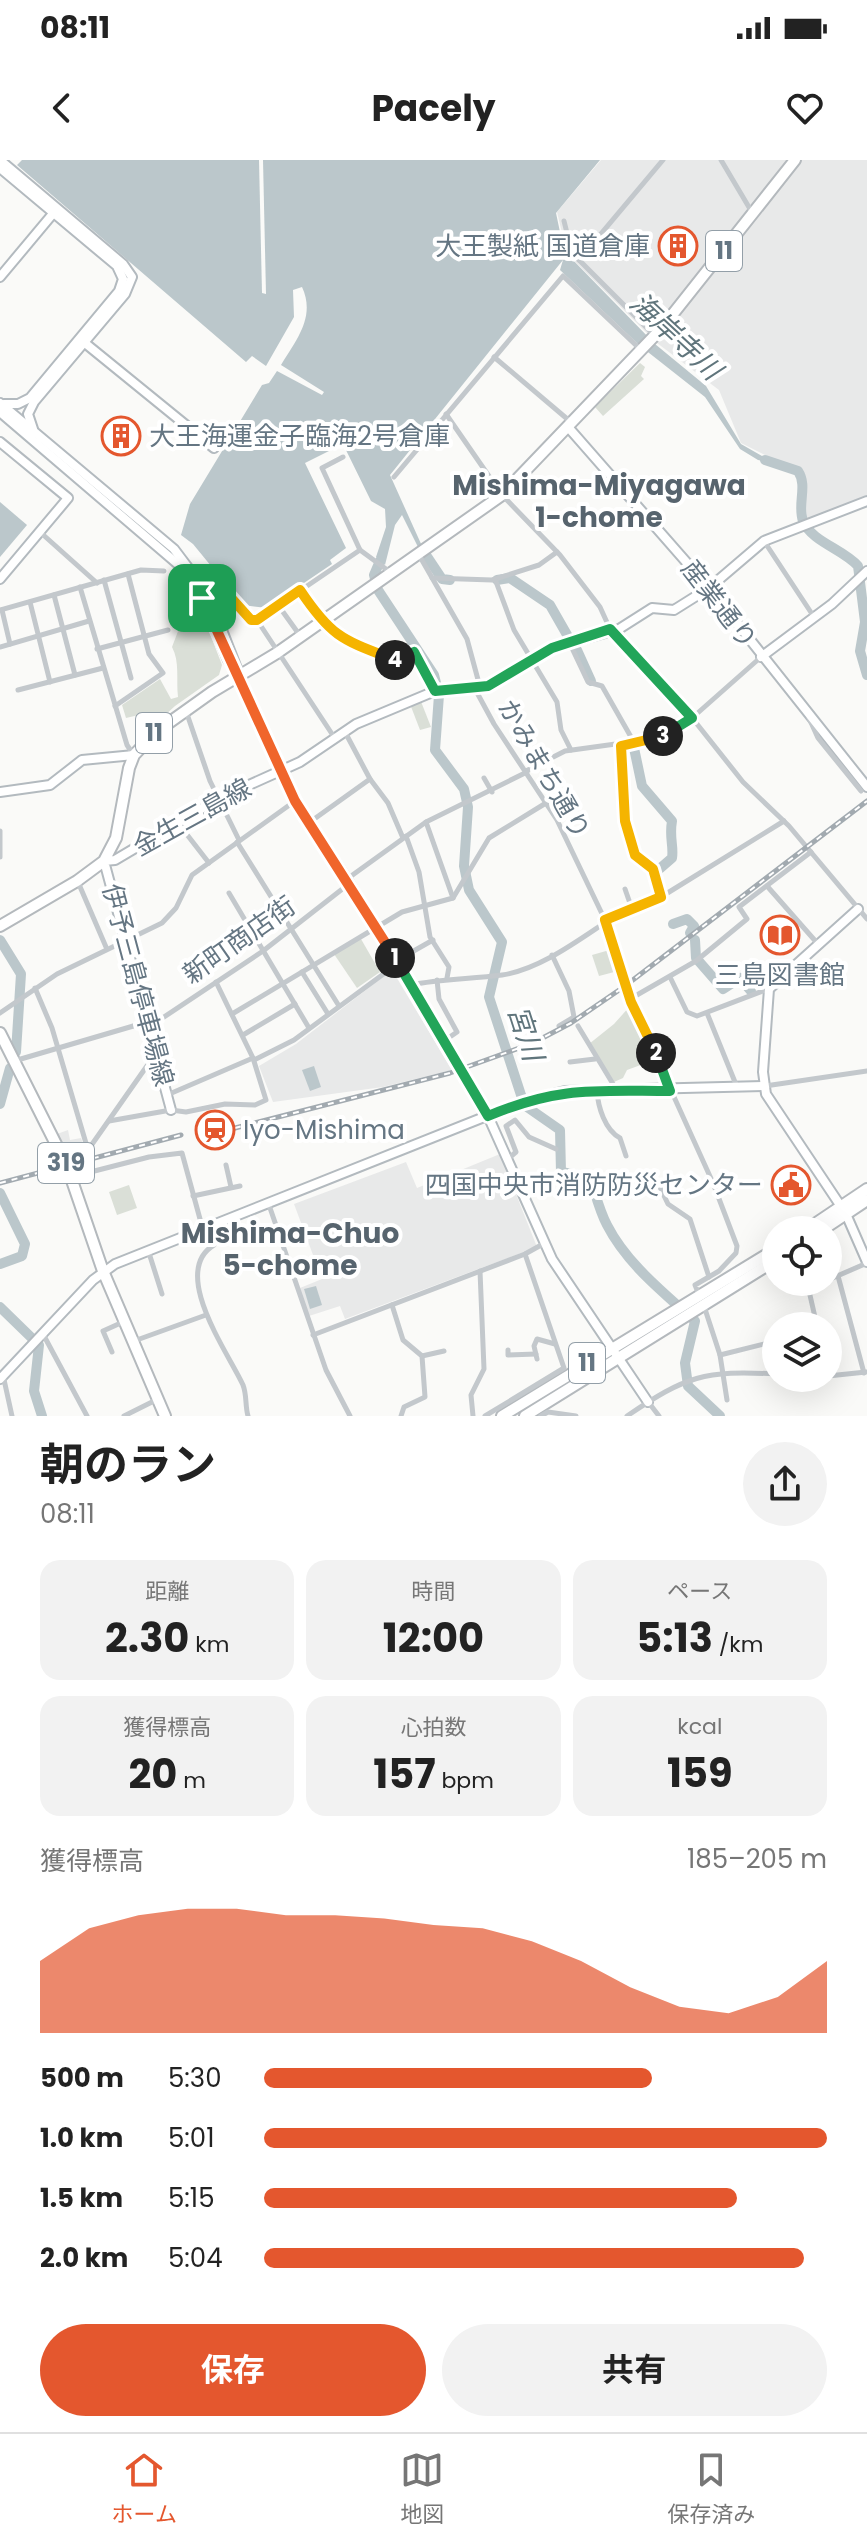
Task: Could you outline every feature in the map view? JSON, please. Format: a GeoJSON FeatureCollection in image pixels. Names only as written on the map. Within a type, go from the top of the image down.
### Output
{"type":"FeatureCollection","features":[{"type":"Feature","properties":{"kind":"highway","name":"11"},"geometry":{"type":"LineString","coordinates":[[104,861],[116,838],[126,777],[134,755],[156,732],[185,710],[301,637],[387,573],[502,495],[653,338],[795,160]]}},
{"type":"Feature","properties":{"kind":"highway"},"geometry":{"type":"LineString","coordinates":[[0,926],[77,881],[104,861]]}},
{"type":"Feature","properties":{"kind":"highway","name":"319"},"geometry":{"type":"LineString","coordinates":[[0,1033],[65,1161],[103,1271],[165,1416]]}},
{"type":"Feature","properties":{"kind":"highway"},"geometry":{"type":"LineString","coordinates":[[837,1216],[867,1189]]}},
{"type":"Feature","properties":{"kind":"highway"},"geometry":{"type":"LineString","coordinates":[[833,1216],[867,1200]]}},
{"type":"Feature","properties":{"kind":"highway","name":"11"},"geometry":{"type":"LineString","coordinates":[[525,1416],[618,1359],[762,1258]]}},
{"type":"Feature","properties":{"kind":"highway","name":"11"},"geometry":{"type":"LineString","coordinates":[[696,1303],[762,1268]]}},
{"type":"Feature","properties":{"kind":"highway","name":"11"},"geometry":{"type":"LineString","coordinates":[[502,1416],[612,1347],[678,1315]]}},
{"type":"Feature","properties":{"kind":"street"},"geometry":{"type":"LineString","coordinates":[[0,160],[121,272],[119,291],[19,416]]}},
{"type":"Feature","properties":{"kind":"street"},"geometry":{"type":"LineString","coordinates":[[579,260],[663,160]]}},
{"type":"Feature","properties":{"kind":"street"},"geometry":{"type":"LineString","coordinates":[[721,160],[753,215]]}},
{"type":"Feature","properties":{"kind":"street"},"geometry":{"type":"LineString","coordinates":[[0,168],[56,211]]}},
{"type":"Feature","properties":{"kind":"street"},"geometry":{"type":"LineString","coordinates":[[0,277],[56,211]]}},
{"type":"Feature","properties":{"kind":"street"},"geometry":{"type":"LineString","coordinates":[[564,221],[572,253],[653,338]]}},
{"type":"Feature","properties":{"kind":"street"},"geometry":{"type":"LineString","coordinates":[[394,477],[563,276],[642,350]]}},
{"type":"Feature","properties":{"kind":"street"},"geometry":{"type":"LineString","coordinates":[[82,340],[214,448]]}},
{"type":"Feature","properties":{"kind":"street"},"geometry":{"type":"LineString","coordinates":[[494,357],[570,425]]}},
{"type":"Feature","properties":{"kind":"street"},"geometry":{"type":"LineString","coordinates":[[0,402],[10,405],[32,400]]}},
{"type":"Feature","properties":{"kind":"street"},"geometry":{"type":"LineString","coordinates":[[32,400],[28,421],[35,437]]}},
{"type":"Feature","properties":{"kind":"street"},"geometry":{"type":"LineString","coordinates":[[0,402],[19,416],[35,437]]}},
{"type":"Feature","properties":{"kind":"street"},"geometry":{"type":"LineString","coordinates":[[0,412],[19,416]]}},
{"type":"Feature","properties":{"kind":"street"},"geometry":{"type":"LineString","coordinates":[[0,412],[35,437],[156,543],[205,596],[228,660],[240,676],[295,801],[348,881],[488,1116],[509,1158],[543,1244],[659,1416]]}},
{"type":"Feature","properties":{"kind":"street"},"geometry":{"type":"LineString","coordinates":[[446,414],[502,495],[557,552],[600,607],[610,629],[692,718],[743,782],[784,821],[867,919]]}},
{"type":"Feature","properties":{"kind":"street","name":"産業通り"},"geometry":{"type":"LineString","coordinates":[[570,425],[709,588],[864,789]]}},
{"type":"Feature","properties":{"kind":"street"},"geometry":{"type":"LineString","coordinates":[[0,442],[68,498],[0,579]]}},
{"type":"Feature","properties":{"kind":"street"},"geometry":{"type":"LineString","coordinates":[[343,457],[322,468],[360,550],[387,573]]}},
{"type":"Feature","properties":{"kind":"street"},"geometry":{"type":"LineString","coordinates":[[300,590],[321,621],[345,642],[394,660],[414,652],[438,690],[478,689],[530,660],[629,624],[652,608],[674,610],[709,588],[764,541],[867,501]]}},
{"type":"Feature","properties":{"kind":"street"},"geometry":{"type":"LineString","coordinates":[[40,532],[97,583]]}},
{"type":"Feature","properties":{"kind":"street"},"geometry":{"type":"LineString","coordinates":[[764,541],[814,617]]}},
{"type":"Feature","properties":{"kind":"street"},"geometry":{"type":"LineString","coordinates":[[205,596],[225,591],[251,620],[257,620],[360,550]]}},
{"type":"Feature","properties":{"kind":"street"},"geometry":{"type":"LineString","coordinates":[[437,577],[496,581],[539,565],[557,552]]}},
{"type":"Feature","properties":{"kind":"street","name":"かみまち通り"},"geometry":{"type":"LineString","coordinates":[[419,554],[437,577],[467,639],[478,689],[546,803],[606,921],[630,999],[713,1183],[737,1246],[736,1253],[709,1277]]}},
{"type":"Feature","properties":{"kind":"street"},"geometry":{"type":"LineString","coordinates":[[10,644],[1,610],[128,574],[164,571]]}},
{"type":"Feature","properties":{"kind":"street"},"geometry":{"type":"LineString","coordinates":[[115,706],[163,673],[149,654],[128,574]]}},
{"type":"Feature","properties":{"kind":"street"},"geometry":{"type":"LineString","coordinates":[[496,581],[530,660],[557,702],[561,730],[571,750],[621,746],[659,738],[692,718],[862,575]]}},
{"type":"Feature","properties":{"kind":"street"},"geometry":{"type":"LineString","coordinates":[[104,580],[131,678]]}},
{"type":"Feature","properties":{"kind":"street"},"geometry":{"type":"LineString","coordinates":[[0,792],[50,785],[82,760],[134,755],[115,706],[80,587]]}},
{"type":"Feature","properties":{"kind":"street"},"geometry":{"type":"LineString","coordinates":[[54,595],[75,675]]}},
{"type":"Feature","properties":{"kind":"street"},"geometry":{"type":"LineString","coordinates":[[30,602],[50,682]]}},
{"type":"Feature","properties":{"kind":"street"},"geometry":{"type":"LineString","coordinates":[[278,605],[301,637]]}},
{"type":"Feature","properties":{"kind":"street"},"geometry":{"type":"LineString","coordinates":[[257,620],[334,737]]}},
{"type":"Feature","properties":{"kind":"street"},"geometry":{"type":"LineString","coordinates":[[0,647],[89,621]]}},
{"type":"Feature","properties":{"kind":"street"},"geometry":{"type":"LineString","coordinates":[[97,649],[168,630]]}},
{"type":"Feature","properties":{"kind":"street"},"geometry":{"type":"LineString","coordinates":[[570,643],[588,682],[602,686],[635,744]]}},
{"type":"Feature","properties":{"kind":"street"},"geometry":{"type":"LineString","coordinates":[[18,690],[103,668]]}},
{"type":"Feature","properties":{"kind":"street","name":"金生三島線"},"geometry":{"type":"LineString","coordinates":[[104,861],[115,860],[218,799],[300,762],[345,731],[438,690]]}},
{"type":"Feature","properties":{"kind":"street"},"geometry":{"type":"LineString","coordinates":[[185,710],[218,799],[238,841],[339,1006]]}},
{"type":"Feature","properties":{"kind":"street"},"geometry":{"type":"LineString","coordinates":[[808,715],[818,738],[864,789]]}},
{"type":"Feature","properties":{"kind":"street"},"geometry":{"type":"LineString","coordinates":[[345,731],[405,837],[419,872],[423,904],[433,940],[449,967],[447,978]]}},
{"type":"Feature","properties":{"kind":"street"},"geometry":{"type":"LineString","coordinates":[[621,746],[628,832],[635,855],[655,872],[661,897]]}},
{"type":"Feature","properties":{"kind":"street","name":"新町商店街"},"geometry":{"type":"LineString","coordinates":[[14,1061],[148,1024],[263,951],[426,822],[492,792],[571,750]]}},
{"type":"Feature","properties":{"kind":"street"},"geometry":{"type":"LineString","coordinates":[[484,778],[492,792]]}},
{"type":"Feature","properties":{"kind":"street"},"geometry":{"type":"LineString","coordinates":[[310,822],[370,779]]}},
{"type":"Feature","properties":{"kind":"street"},"geometry":{"type":"LineString","coordinates":[[0,1013],[25,994],[106,947],[163,922],[176,908],[192,875],[295,801]]}},
{"type":"Feature","properties":{"kind":"street"},"geometry":{"type":"LineString","coordinates":[[232,1014],[376,927],[423,904],[453,898],[495,832],[546,803]]}},
{"type":"Feature","properties":{"kind":"street"},"geometry":{"type":"LineString","coordinates":[[410,985],[447,978],[497,975],[552,955],[606,921],[661,897],[784,821]]}},
{"type":"Feature","properties":{"kind":"street"},"geometry":{"type":"LineString","coordinates":[[426,822],[453,898]]}},
{"type":"Feature","properties":{"kind":"street"},"geometry":{"type":"LineString","coordinates":[[178,823],[209,863]]}},
{"type":"Feature","properties":{"kind":"street"},"geometry":{"type":"LineString","coordinates":[[0,831],[0,857]]}},
{"type":"Feature","properties":{"kind":"street"},"geometry":{"type":"LineString","coordinates":[[630,999],[698,960],[747,919],[739,907],[811,852]]}},
{"type":"Feature","properties":{"kind":"street","name":"伊予三島停車場線"},"geometry":{"type":"LineString","coordinates":[[104,861],[171,1110]]}},
{"type":"Feature","properties":{"kind":"street"},"geometry":{"type":"LineString","coordinates":[[77,881],[106,947]]}},
{"type":"Feature","properties":{"kind":"street"},"geometry":{"type":"LineString","coordinates":[[767,886],[818,944]]}},
{"type":"Feature","properties":{"kind":"street"},"geometry":{"type":"LineString","coordinates":[[625,889],[632,909]]}},
{"type":"Feature","properties":{"kind":"street"},"geometry":{"type":"LineString","coordinates":[[229,893],[309,1028]]}},
{"type":"Feature","properties":{"kind":"street"},"geometry":{"type":"LineString","coordinates":[[670,977],[687,1012],[697,1016],[707,1013],[769,989],[858,909]]}},
{"type":"Feature","properties":{"kind":"street"},"geometry":{"type":"LineString","coordinates":[[167,1095],[253,1059],[309,1028],[397,962],[433,940]]}},
{"type":"Feature","properties":{"kind":"street"},"geometry":{"type":"LineString","coordinates":[[552,955],[569,991],[574,1017],[559,1026]]}},
{"type":"Feature","properties":{"kind":"street"},"geometry":{"type":"LineString","coordinates":[[302,972],[328,1014]]}},
{"type":"Feature","properties":{"kind":"street"},"geometry":{"type":"LineString","coordinates":[[437,980],[439,999],[457,1032],[443,1041]]}},
{"type":"Feature","properties":{"kind":"street"},"geometry":{"type":"LineString","coordinates":[[109,1121],[225,1104],[255,1105],[266,1100],[243,1035],[216,982]]}},
{"type":"Feature","properties":{"kind":"street"},"geometry":{"type":"LineString","coordinates":[[35,988],[52,1028],[88,1150]]}},
{"type":"Feature","properties":{"kind":"street"},"geometry":{"type":"LineString","coordinates":[[769,989],[763,1086],[844,1210],[867,1262],[842,1274]]}},
{"type":"Feature","properties":{"kind":"street"},"geometry":{"type":"LineString","coordinates":[[243,1035],[295,1004]]}},
{"type":"Feature","properties":{"kind":"street"},"geometry":{"type":"LineString","coordinates":[[707,1013],[738,1088]]}},
{"type":"Feature","properties":{"kind":"street"},"geometry":{"type":"LineString","coordinates":[[578,1026],[595,1059],[613,1084],[614,1091]]}},
{"type":"Feature","properties":{"kind":"street"},"geometry":{"type":"LineString","coordinates":[[65,1161],[88,1150],[157,1052]]}},
{"type":"Feature","properties":{"kind":"street"},"geometry":{"type":"LineString","coordinates":[[570,1062],[595,1059]]}},
{"type":"Feature","properties":{"kind":"street"},"geometry":{"type":"LineString","coordinates":[[12,1416],[1,1377],[103,1271],[526,1101],[565,1091],[738,1088],[867,1071]]}},
{"type":"Feature","properties":{"kind":"street"},"geometry":{"type":"LineString","coordinates":[[597,1091],[599,1108],[614,1135],[620,1138],[626,1156]]}},
{"type":"Feature","properties":{"kind":"street"},"geometry":{"type":"LineString","coordinates":[[509,1158],[516,1152],[506,1126],[515,1120],[529,1137],[556,1149]]}},
{"type":"Feature","properties":{"kind":"street"},"geometry":{"type":"LineString","coordinates":[[71,1177],[182,1153],[193,1196],[214,1245],[203,1254],[199,1270],[206,1315],[243,1387],[248,1416]]}},
{"type":"Feature","properties":{"kind":"street"},"geometry":{"type":"LineString","coordinates":[[226,1165],[231,1187]]}},
{"type":"Feature","properties":{"kind":"street"},"geometry":{"type":"LineString","coordinates":[[657,1181],[668,1204],[690,1219],[709,1277],[695,1285],[696,1303],[720,1355],[727,1400]]}},
{"type":"Feature","properties":{"kind":"street"},"geometry":{"type":"LineString","coordinates":[[193,1196],[240,1186]]}},
{"type":"Feature","properties":{"kind":"street"},"geometry":{"type":"LineString","coordinates":[[269,1205],[313,1335],[350,1416]]}},
{"type":"Feature","properties":{"kind":"street"},"geometry":{"type":"LineString","coordinates":[[313,1335],[525,1254],[543,1244]]}},
{"type":"Feature","properties":{"kind":"street"},"geometry":{"type":"LineString","coordinates":[[149,1253],[162,1294]]}},
{"type":"Feature","properties":{"kind":"street"},"geometry":{"type":"LineString","coordinates":[[485,1416],[564,1368],[525,1254]]}},
{"type":"Feature","properties":{"kind":"street"},"geometry":{"type":"LineString","coordinates":[[473,1416],[471,1395],[484,1369],[480,1271]]}},
{"type":"Feature","properties":{"kind":"street"},"geometry":{"type":"LineString","coordinates":[[842,1290],[865,1373],[842,1375]]}},
{"type":"Feature","properties":{"kind":"street"},"geometry":{"type":"LineString","coordinates":[[392,1305],[403,1340],[422,1356],[425,1397],[404,1407],[401,1416]]}},
{"type":"Feature","properties":{"kind":"street"},"geometry":{"type":"LineString","coordinates":[[133,1342],[206,1315]]}},
{"type":"Feature","properties":{"kind":"street"},"geometry":{"type":"LineString","coordinates":[[112,1352],[103,1331],[124,1321]]}},
{"type":"Feature","properties":{"kind":"street"},"geometry":{"type":"LineString","coordinates":[[38,1338],[87,1416]]}},
{"type":"Feature","properties":{"kind":"street"},"geometry":{"type":"LineString","coordinates":[[508,1350],[508,1355],[536,1356],[534,1346],[537,1339],[556,1344]]}},
{"type":"Feature","properties":{"kind":"street"},"geometry":{"type":"LineString","coordinates":[[720,1355],[762,1344]]}},
{"type":"Feature","properties":{"kind":"street"},"geometry":{"type":"LineString","coordinates":[[422,1356],[444,1351]]}},
{"type":"Feature","properties":{"kind":"street"},"geometry":{"type":"LineString","coordinates":[[627,1416],[688,1380],[724,1373],[762,1374]]}},
{"type":"Feature","properties":{"kind":"street"},"geometry":{"type":"LineString","coordinates":[[124,1416],[158,1399]]}},
{"type":"Feature","properties":{"kind":"street"},"geometry":{"type":"LineString","coordinates":[[541,1416],[548,1412],[576,1416]]}},
{"type":"Feature","properties":{"kind":"shaded area"},"geometry":{"type":"Polygon","coordinates":[[[22,160],[600,160],[556,213],[565,256],[567,254],[655,344],[706,386],[741,444],[776,460],[776,464],[758,460],[740,449],[705,397],[639,345],[560,270],[563,260],[390,475],[422,546],[419,549],[402,515],[395,525],[385,565],[376,557],[386,527],[385,509],[371,501],[343,444],[305,463],[346,548],[330,560],[332,564],[267,608],[243,605],[193,544],[181,535],[190,504],[262,385],[269,383],[277,371],[322,395],[324,392],[281,365],[298,337],[305,318],[307,308],[302,287],[293,290],[294,317],[266,366],[252,356],[246,362],[17,165],[22,160]]]}},
{"type":"Feature","properties":{"kind":"shaded area"},"geometry":{"type":"Polygon","coordinates":[[[601,160],[867,160],[867,495],[807,522],[805,475],[741,443],[719,390],[657,343],[567,254],[557,212],[601,160]]]}},
{"type":"Feature","properties":{"kind":"shaded area"},"geometry":{"type":"Polygon","coordinates":[[[640,363],[645,367],[641,376],[644,379],[603,416],[595,407],[640,363]]]}},
{"type":"Feature","properties":{"kind":"shaded area"},"geometry":{"type":"Polygon","coordinates":[[[0,502],[27,525],[0,557],[0,502]]]}},
{"type":"Feature","properties":{"kind":"shaded area"},"geometry":{"type":"Polygon","coordinates":[[[182,580],[202,613],[222,665],[219,675],[175,706],[152,727],[143,714],[126,718],[122,705],[160,679],[171,699],[178,697],[177,665],[172,647],[180,626],[182,580]]]}},
{"type":"Feature","properties":{"kind":"shaded area"},"geometry":{"type":"Polygon","coordinates":[[[420,699],[431,727],[420,730],[410,704],[420,699]]]}},
{"type":"Feature","properties":{"kind":"shaded area"},"geometry":{"type":"Polygon","coordinates":[[[361,939],[380,972],[357,988],[334,954],[361,939]]]}},
{"type":"Feature","properties":{"kind":"shaded area"},"geometry":{"type":"Polygon","coordinates":[[[613,949],[618,971],[599,976],[592,955],[613,949]]]}},
{"type":"Feature","properties":{"kind":"shaded area"},"geometry":{"type":"Polygon","coordinates":[[[392,970],[452,1070],[383,1087],[273,1102],[259,1066],[296,1044],[392,970]]]}},
{"type":"Feature","properties":{"kind":"shaded area"},"geometry":{"type":"Polygon","coordinates":[[[631,1005],[657,1059],[627,1070],[623,1078],[614,1082],[589,1044],[631,1005]]]}},
{"type":"Feature","properties":{"kind":"shaded area"},"geometry":{"type":"Polygon","coordinates":[[[314,1066],[321,1087],[310,1091],[302,1070],[314,1066]]]}},
{"type":"Feature","properties":{"kind":"shaded area"},"geometry":{"type":"Polygon","coordinates":[[[68,1130],[70,1140],[81,1138],[84,1146],[65,1152],[57,1134],[68,1130]]]}},
{"type":"Feature","properties":{"kind":"shaded area"},"geometry":{"type":"Polygon","coordinates":[[[500,1154],[537,1247],[345,1319],[340,1306],[309,1316],[300,1288],[322,1279],[294,1204],[406,1162],[417,1188],[500,1154]]]}},
{"type":"Feature","properties":{"kind":"shaded area"},"geometry":{"type":"Polygon","coordinates":[[[129,1185],[137,1208],[117,1215],[109,1192],[129,1185]]]}},
{"type":"Feature","properties":{"kind":"shaded area"},"geometry":{"type":"Polygon","coordinates":[[[316,1286],[322,1305],[310,1309],[304,1289],[316,1286]]]}},
{"type":"Feature","properties":{"kind":"pier"},"geometry":{"type":"Polygon","coordinates":[[[259,160],[263,160],[266,294],[262,293],[259,160]]]}},
{"type":"Feature","properties":{"kind":"waterway","name":"海岸寺川"},"geometry":{"type":"LineString","coordinates":[[765,460],[798,471],[802,483],[801,515],[807,528],[858,566],[865,622],[860,651],[867,675]]}},
{"type":"Feature","properties":{"kind":"waterway"},"geometry":{"type":"LineString","coordinates":[[426,555],[442,579],[450,580]]}},
{"type":"Feature","properties":{"kind":"waterway","name":"宮川"},"geometry":{"type":"LineString","coordinates":[[380,561],[374,575],[378,590],[434,675],[439,695],[435,750],[464,789],[468,807],[464,866],[469,890],[502,942],[489,997],[521,1095],[527,1107],[560,1130],[561,1172],[590,1177],[599,1207],[615,1239],[646,1277],[695,1321],[685,1363],[688,1386],[720,1416]]}},
{"type":"Feature","properties":{"kind":"waterway"},"geometry":{"type":"LineString","coordinates":[[497,580],[510,578],[550,605],[570,640]]}},
{"type":"Feature","properties":{"kind":"waterway"},"geometry":{"type":"LineString","coordinates":[[577,650],[591,681]]}},
{"type":"Feature","properties":{"kind":"waterway"},"geometry":{"type":"LineString","coordinates":[[634,748],[642,786],[672,821],[672,858],[657,871]]}},
{"type":"Feature","properties":{"kind":"waterway"},"geometry":{"type":"LineString","coordinates":[[673,924],[687,919],[694,926],[690,933]]}},
{"type":"Feature","properties":{"kind":"waterway"},"geometry":{"type":"LineString","coordinates":[[0,940],[21,974],[16,1052]]}},
{"type":"Feature","properties":{"kind":"waterway"},"geometry":{"type":"LineString","coordinates":[[695,940],[696,958],[723,989],[740,978],[751,991]]}},
{"type":"Feature","properties":{"kind":"waterway"},"geometry":{"type":"LineString","coordinates":[[0,1104],[10,1068]]}},
{"type":"Feature","properties":{"kind":"waterway"},"geometry":{"type":"LineString","coordinates":[[0,1193],[25,1244],[22,1256],[0,1264]]}},
{"type":"Feature","properties":{"kind":"waterway"},"geometry":{"type":"LineString","coordinates":[[0,1307],[39,1345],[34,1391],[42,1416]]}},
{"type":"Feature","properties":{"kind":"railway"},"geometry":{"type":"LineString","coordinates":[[200,1137],[450,1073],[533,1043],[571,1023],[625,986],[867,801]]}},
{"type":"Feature","properties":{"kind":"railway"},"geometry":{"type":"LineString","coordinates":[[0,1183],[181,1135]]}},
{"type":"Feature","properties":{"kind":"place","name":"大王製紙 国道倉庫"},"geometry":{"type":"Point","coordinates":[678,246]}},
{"type":"Feature","properties":{"kind":"place","name":"大王海運金子臨海2号倉庫"},"geometry":{"type":"Point","coordinates":[121,436]}},
{"type":"Feature","properties":{"kind":"place","name":"三島図書館"},"geometry":{"type":"Point","coordinates":[780,935]}},
{"type":"Feature","properties":{"kind":"place","name":"Iyo-Mishima"},"geometry":{"type":"Point","coordinates":[215,1130]}},
{"type":"Feature","properties":{"kind":"place","name":"四国中央市消防防災センター"},"geometry":{"type":"Point","coordinates":[791,1185]}},
{"type":"Feature","properties":{"kind":"district","name":"Mishima-Miyagawa 1-chome"},"geometry":{"type":"Point","coordinates":[599,501]}},
{"type":"Feature","properties":{"kind":"district","name":"Mishima-Chuo 5-chome"},"geometry":{"type":"Point","coordinates":[290,1249]}},
{"type":"Feature","properties":{"kind":"route"},"geometry":{"type":"LineString","coordinates":[[216,590],[225,591],[251,620],[257,620],[300,590],[321,621],[345,642],[394,660],[414,652],[435,691],[480,688],[497,682],[552,648],[610,629],[616,633],[629,653],[674,695],[692,718],[659,738],[621,746],[625,821],[635,855],[655,872],[661,897],[605,920],[631,1002],[657,1055],[670,1091],[565,1091],[530,1099],[488,1116],[344,874],[295,801],[202,598],[216,590]]}}]}
